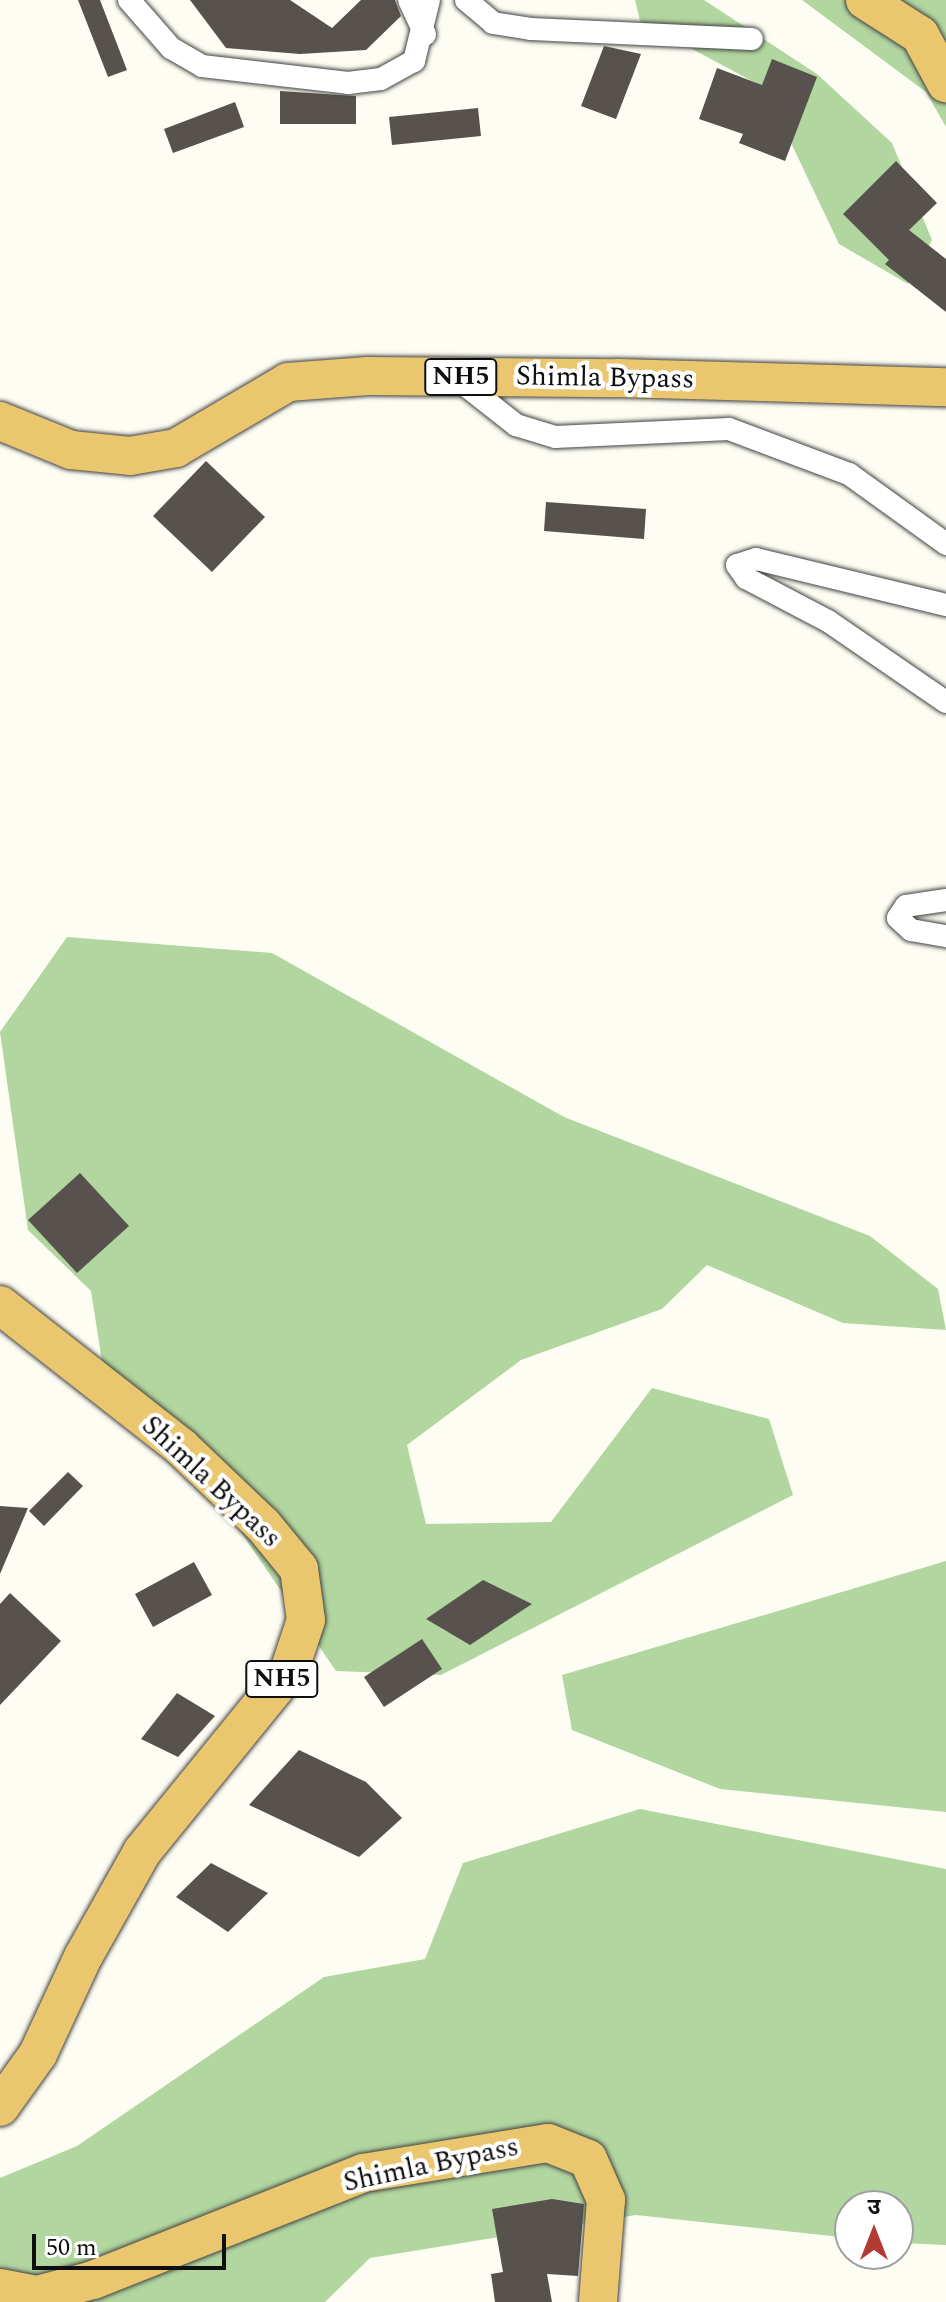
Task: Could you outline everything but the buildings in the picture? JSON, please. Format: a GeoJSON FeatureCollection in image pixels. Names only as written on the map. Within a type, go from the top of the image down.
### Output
{"type":"FeatureCollection","features":[{"type":"Feature","properties":{"kind":"highway"},"geometry":{"type":"LineString","coordinates":[[865,0],[920,35],[946,83]]}},
{"type":"Feature","properties":{"kind":"highway","name":"Shimla Bypass"},"geometry":{"type":"LineString","coordinates":[[0,421],[71,450],[130,456],[176,448],[288,382],[455,377],[946,387]]}},
{"type":"Feature","properties":{"kind":"highway","name":"Shimla Bypass"},"geometry":{"type":"LineString","coordinates":[[0,1305],[181,1447],[263,1525],[299,1569],[306,1620],[289,1671],[142,1852],[38,2054],[0,2107]]}},
{"type":"Feature","properties":{"kind":"highway","name":"Shimla Bypass"},"geometry":{"type":"LineString","coordinates":[[0,2288],[37,2295],[93,2280],[363,2173],[548,2143],[588,2159],[606,2200],[598,2302]]}},
{"type":"Feature","properties":{"kind":"street"},"geometry":{"type":"LineString","coordinates":[[129,0],[171,48],[202,66],[255,76],[348,83],[381,79],[414,61],[425,36],[429,0]]}},
{"type":"Feature","properties":{"kind":"street"},"geometry":{"type":"LineString","coordinates":[[409,0],[425,36]]}},
{"type":"Feature","properties":{"kind":"street"},"geometry":{"type":"LineString","coordinates":[[466,0],[493,23],[531,29],[752,39]]}},
{"type":"Feature","properties":{"kind":"street"},"geometry":{"type":"LineString","coordinates":[[455,377],[516,425],[555,437],[729,429],[849,474],[946,544]]}},
{"type":"Feature","properties":{"kind":"street"},"geometry":{"type":"LineString","coordinates":[[946,605],[756,559],[737,565],[746,578],[839,627],[946,702]]}},
{"type":"Feature","properties":{"kind":"street"},"geometry":{"type":"LineString","coordinates":[[946,900],[906,906],[898,918],[911,930],[946,936]]}},
{"type":"Feature","properties":{"kind":"green space"},"geometry":{"type":"Polygon","coordinates":[[[635,0],[704,0],[817,74],[892,143],[932,240],[908,284],[839,244],[765,88],[640,21],[635,0]]]}},
{"type":"Feature","properties":{"kind":"green space"},"geometry":{"type":"Polygon","coordinates":[[[802,0],[946,0],[946,127],[926,92],[802,0]]]}},
{"type":"Feature","properties":{"kind":"green space"},"geometry":{"type":"Polygon","coordinates":[[[67,937],[272,953],[564,1117],[870,1236],[938,1289],[946,1330],[843,1323],[707,1265],[662,1309],[521,1360],[407,1445],[426,1524],[551,1522],[652,1388],[769,1419],[793,1495],[441,1675],[336,1671],[199,1471],[103,1368],[91,1291],[28,1230],[0,1032],[67,937]]]}},
{"type":"Feature","properties":{"kind":"green space"},"geometry":{"type":"Polygon","coordinates":[[[946,1561],[946,1812],[720,1789],[572,1730],[562,1675],[946,1561]]]}},
{"type":"Feature","properties":{"kind":"green space"},"geometry":{"type":"Polygon","coordinates":[[[640,1809],[946,1869],[946,2245],[914,2244],[914,2190],[834,2190],[834,2236],[636,2215],[370,2258],[325,2302],[0,2302],[0,2178],[77,2146],[324,1977],[425,1959],[463,1863],[640,1809]]]}}]}
